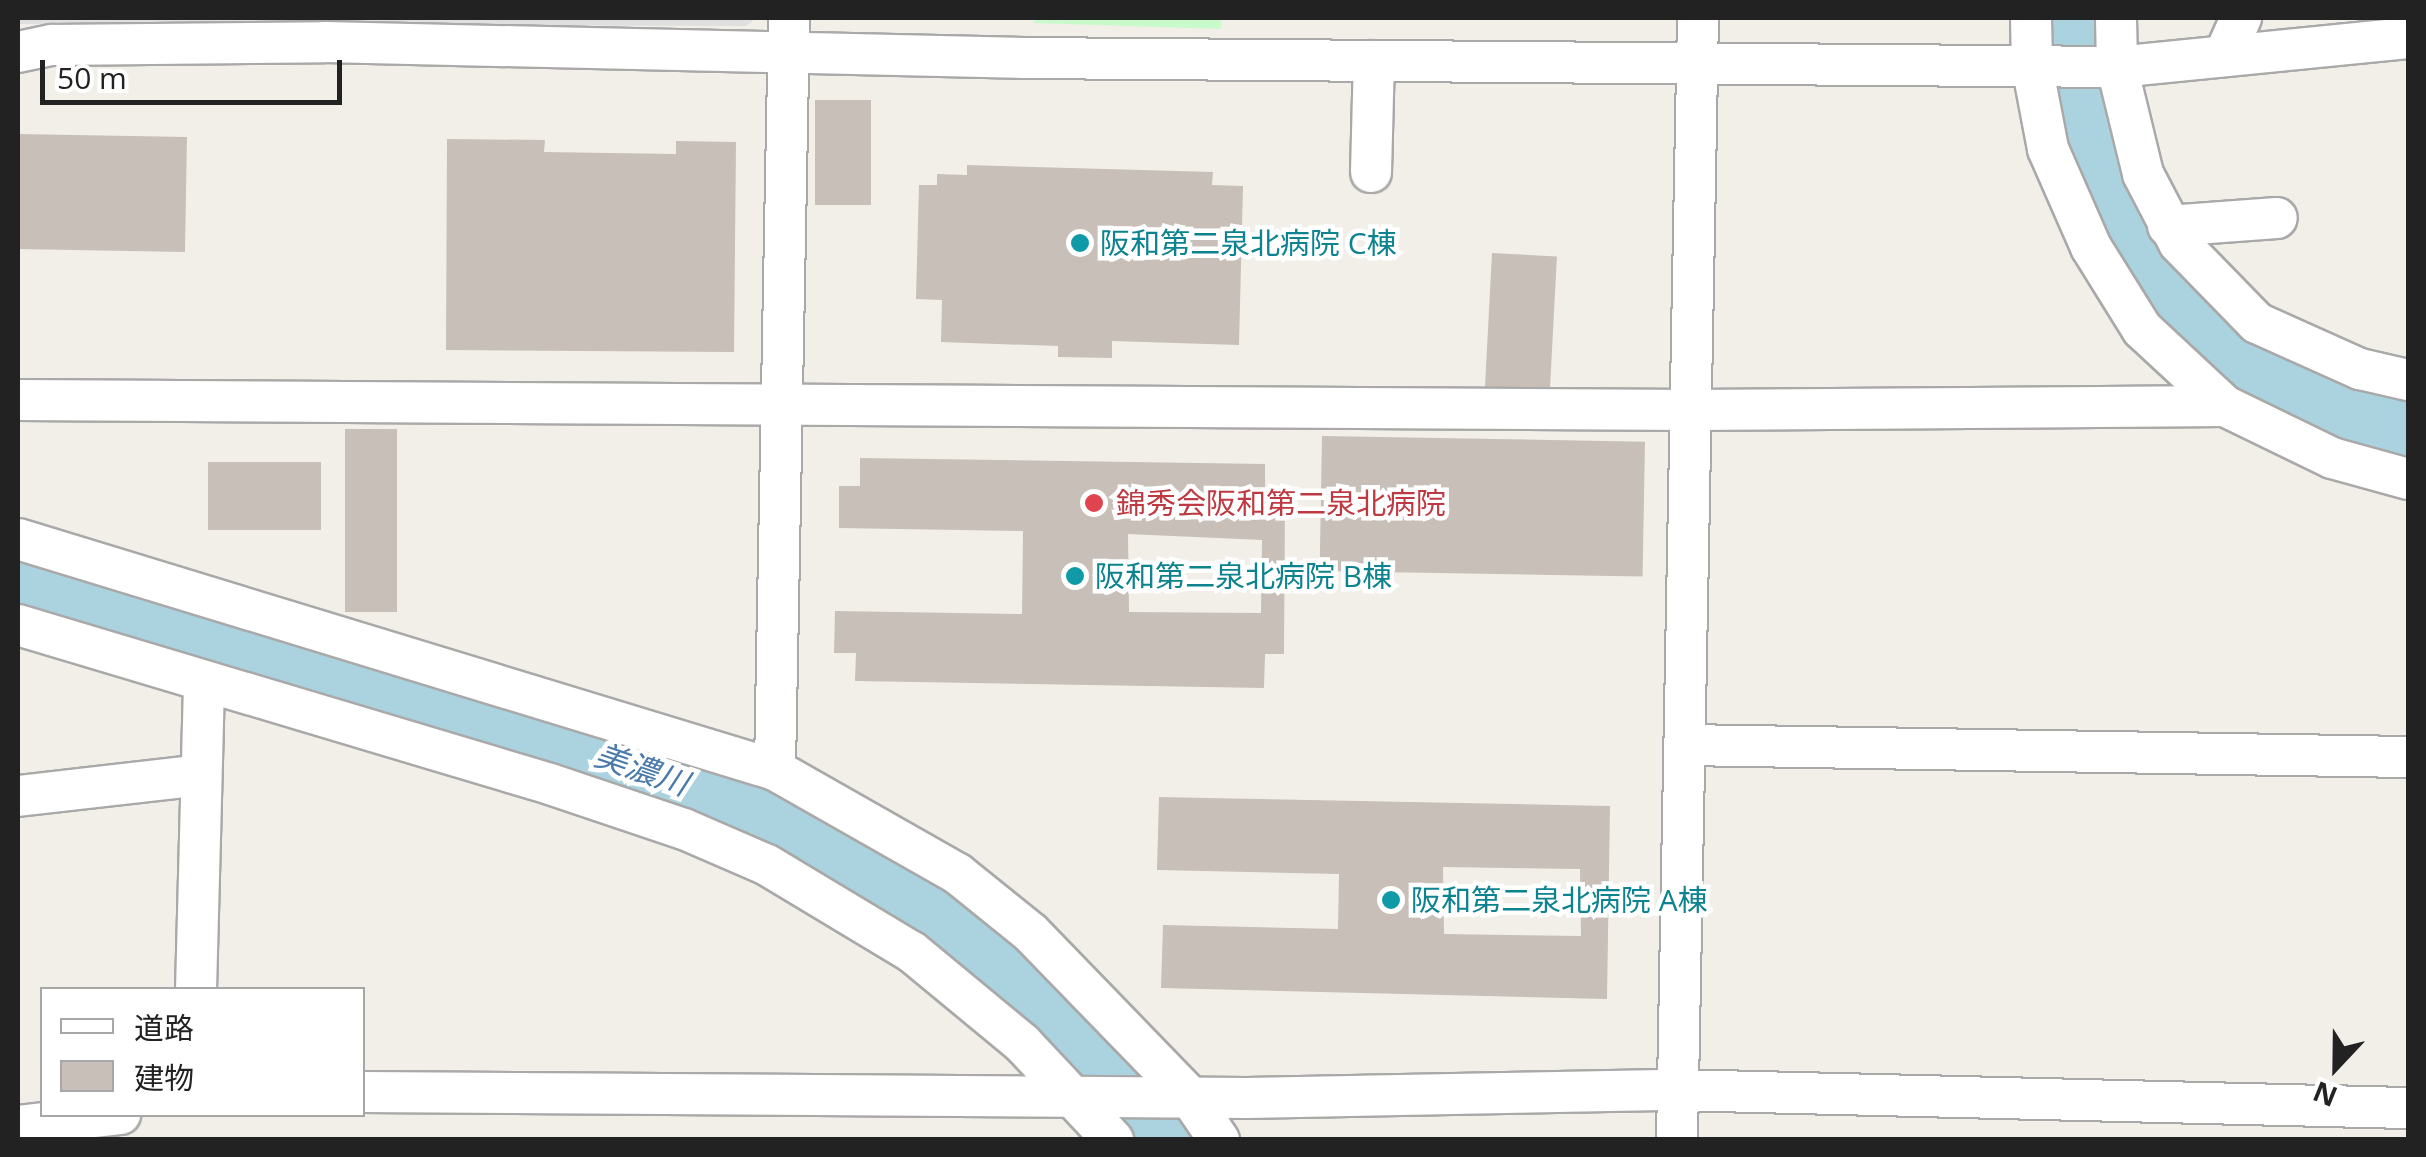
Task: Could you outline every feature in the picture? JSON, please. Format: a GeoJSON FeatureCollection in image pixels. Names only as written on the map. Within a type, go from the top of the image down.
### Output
{"type":"FeatureCollection","features":[{"type":"Feature","properties":{"kind":"street"},"geometry":{"type":"LineString","coordinates":[[1677,1140],[1698,18]]}},
{"type":"Feature","properties":{"kind":"street"},"geometry":{"type":"LineString","coordinates":[[2031,18],[2041,65],[2048,149],[2091,247],[2142,328],[2225,406],[2332,458],[2408,478]]}},
{"type":"Feature","properties":{"kind":"street"},"geometry":{"type":"LineString","coordinates":[[2116,18],[2105,66],[2142,174],[2168,226],[2257,323],[2360,369],[2408,380]]}},
{"type":"Feature","properties":{"kind":"street"},"geometry":{"type":"LineString","coordinates":[[2224,56],[2241,18]]}},
{"type":"Feature","properties":{"kind":"street"},"geometry":{"type":"LineString","coordinates":[[18,52],[52,45],[325,30],[789,36],[1374,61],[2105,66],[2408,38]]}},
{"type":"Feature","properties":{"kind":"street"},"geometry":{"type":"LineString","coordinates":[[775,770],[789,36]]}},
{"type":"Feature","properties":{"kind":"street"},"geometry":{"type":"LineString","coordinates":[[1371,172],[1374,61]]}},
{"type":"Feature","properties":{"kind":"street"},"geometry":{"type":"LineString","coordinates":[[2168,226],[2276,218]]}},
{"type":"Feature","properties":{"kind":"street"},"geometry":{"type":"LineString","coordinates":[[18,400],[782,401],[1693,410],[2225,406]]}},
{"type":"Feature","properties":{"kind":"street"},"geometry":{"type":"LineString","coordinates":[[18,539],[775,770],[958,874],[1030,932],[1174,1097],[1220,1140]]}},
{"type":"Feature","properties":{"kind":"street"},"geometry":{"type":"LineString","coordinates":[[18,625],[620,807],[766,865],[912,952],[1085,1096],[1113,1140]]}},
{"type":"Feature","properties":{"kind":"street"},"geometry":{"type":"LineString","coordinates":[[196,987],[204,682]]}},
{"type":"Feature","properties":{"kind":"street"},"geometry":{"type":"LineString","coordinates":[[1684,745],[2408,757]]}},
{"type":"Feature","properties":{"kind":"street"},"geometry":{"type":"LineString","coordinates":[[18,796],[201,775]]}},
{"type":"Feature","properties":{"kind":"street"},"geometry":{"type":"LineString","coordinates":[[365,1092],[1174,1097],[1675,1090],[2408,1108]]}},
{"type":"Feature","properties":{"kind":"street"},"geometry":{"type":"LineString","coordinates":[[18,1126],[94,1117]]}},
{"type":"Feature","properties":{"kind":"shaded area"},"geometry":{"type":"Polygon","coordinates":[[[18,18],[756,18],[746,26],[18,24],[18,18]]]}},
{"type":"Feature","properties":{"kind":"green space"},"geometry":{"type":"Polygon","coordinates":[[[1035,18],[1221,18],[1221,29],[1034,23],[1035,18]]]}},
{"type":"Feature","properties":{"kind":"building"},"geometry":{"type":"Polygon","coordinates":[[[815,100],[871,100],[871,205],[815,205],[815,100]]]}},
{"type":"Feature","properties":{"kind":"building"},"geometry":{"type":"Polygon","coordinates":[[[18,134],[187,137],[185,252],[18,249],[18,134]]]}},
{"type":"Feature","properties":{"kind":"building"},"geometry":{"type":"Polygon","coordinates":[[[447,139],[545,140],[544,152],[676,154],[676,141],[736,142],[734,352],[446,350],[447,139]]]}},
{"type":"Feature","properties":{"kind":"building","name":"阪和第二泉北病院 C棟"},"geometry":{"type":"Polygon","coordinates":[[[967,165],[1213,172],[1212,185],[1243,186],[1239,345],[1112,341],[1112,358],[1058,357],[1058,346],[941,342],[942,300],[916,299],[919,185],[937,185],[937,174],[967,175],[967,165]]]}},
{"type":"Feature","properties":{"kind":"building"},"geometry":{"type":"Polygon","coordinates":[[[1492,253],[1557,256],[1550,391],[1485,388],[1492,253]]]}},
{"type":"Feature","properties":{"kind":"building"},"geometry":{"type":"Polygon","coordinates":[[[345,429],[397,429],[397,612],[345,612],[345,429]]]}},
{"type":"Feature","properties":{"kind":"building"},"geometry":{"type":"Polygon","coordinates":[[[1322,436],[1645,442],[1643,577],[1320,571],[1322,436]]]}},
{"type":"Feature","properties":{"kind":"building","name":"阪和第二泉北病院 B棟"},"geometry":{"type":"Polygon","coordinates":[[[860,458],[1265,464],[1265,500],[1285,501],[1284,654],[1265,654],[1264,688],[855,681],[856,653],[834,653],[835,611],[1022,614],[1023,531],[839,528],[839,486],[860,486],[860,458]],[[1128,534],[1129,612],[1261,613],[1262,540],[1128,534]]]}},
{"type":"Feature","properties":{"kind":"building"},"geometry":{"type":"Polygon","coordinates":[[[208,462],[321,462],[321,530],[208,530],[208,462]]]}},
{"type":"Feature","properties":{"kind":"building","name":"阪和第二泉北病院 A棟"},"geometry":{"type":"Polygon","coordinates":[[[1159,797],[1610,806],[1607,999],[1161,988],[1163,925],[1338,929],[1339,874],[1157,870],[1159,797]],[[1443,867],[1444,934],[1581,936],[1580,869],[1443,867]]]}},
{"type":"Feature","properties":{"kind":"waterway"},"geometry":{"type":"LineString","coordinates":[[2073,18],[2084,98],[2113,197],[2178,298],[2239,359],[2340,404],[2408,422]]}},
{"type":"Feature","properties":{"kind":"waterway","name":"美濃川"},"geometry":{"type":"LineString","coordinates":[[18,581],[642,767],[758,813],[952,921],[1058,1011],[1164,1140]]}},
{"type":"Feature","properties":{"kind":"place","name":"阪和第二泉北病院 C棟"},"geometry":{"type":"Point","coordinates":[1080,243]}},
{"type":"Feature","properties":{"kind":"place","name":"錦秀会阪和第二泉北病院"},"geometry":{"type":"Point","coordinates":[1094,503]}},
{"type":"Feature","properties":{"kind":"place","name":"阪和第二泉北病院 B棟"},"geometry":{"type":"Point","coordinates":[1075,576]}},
{"type":"Feature","properties":{"kind":"place","name":"阪和第二泉北病院 A棟"},"geometry":{"type":"Point","coordinates":[1391,900]}}]}
